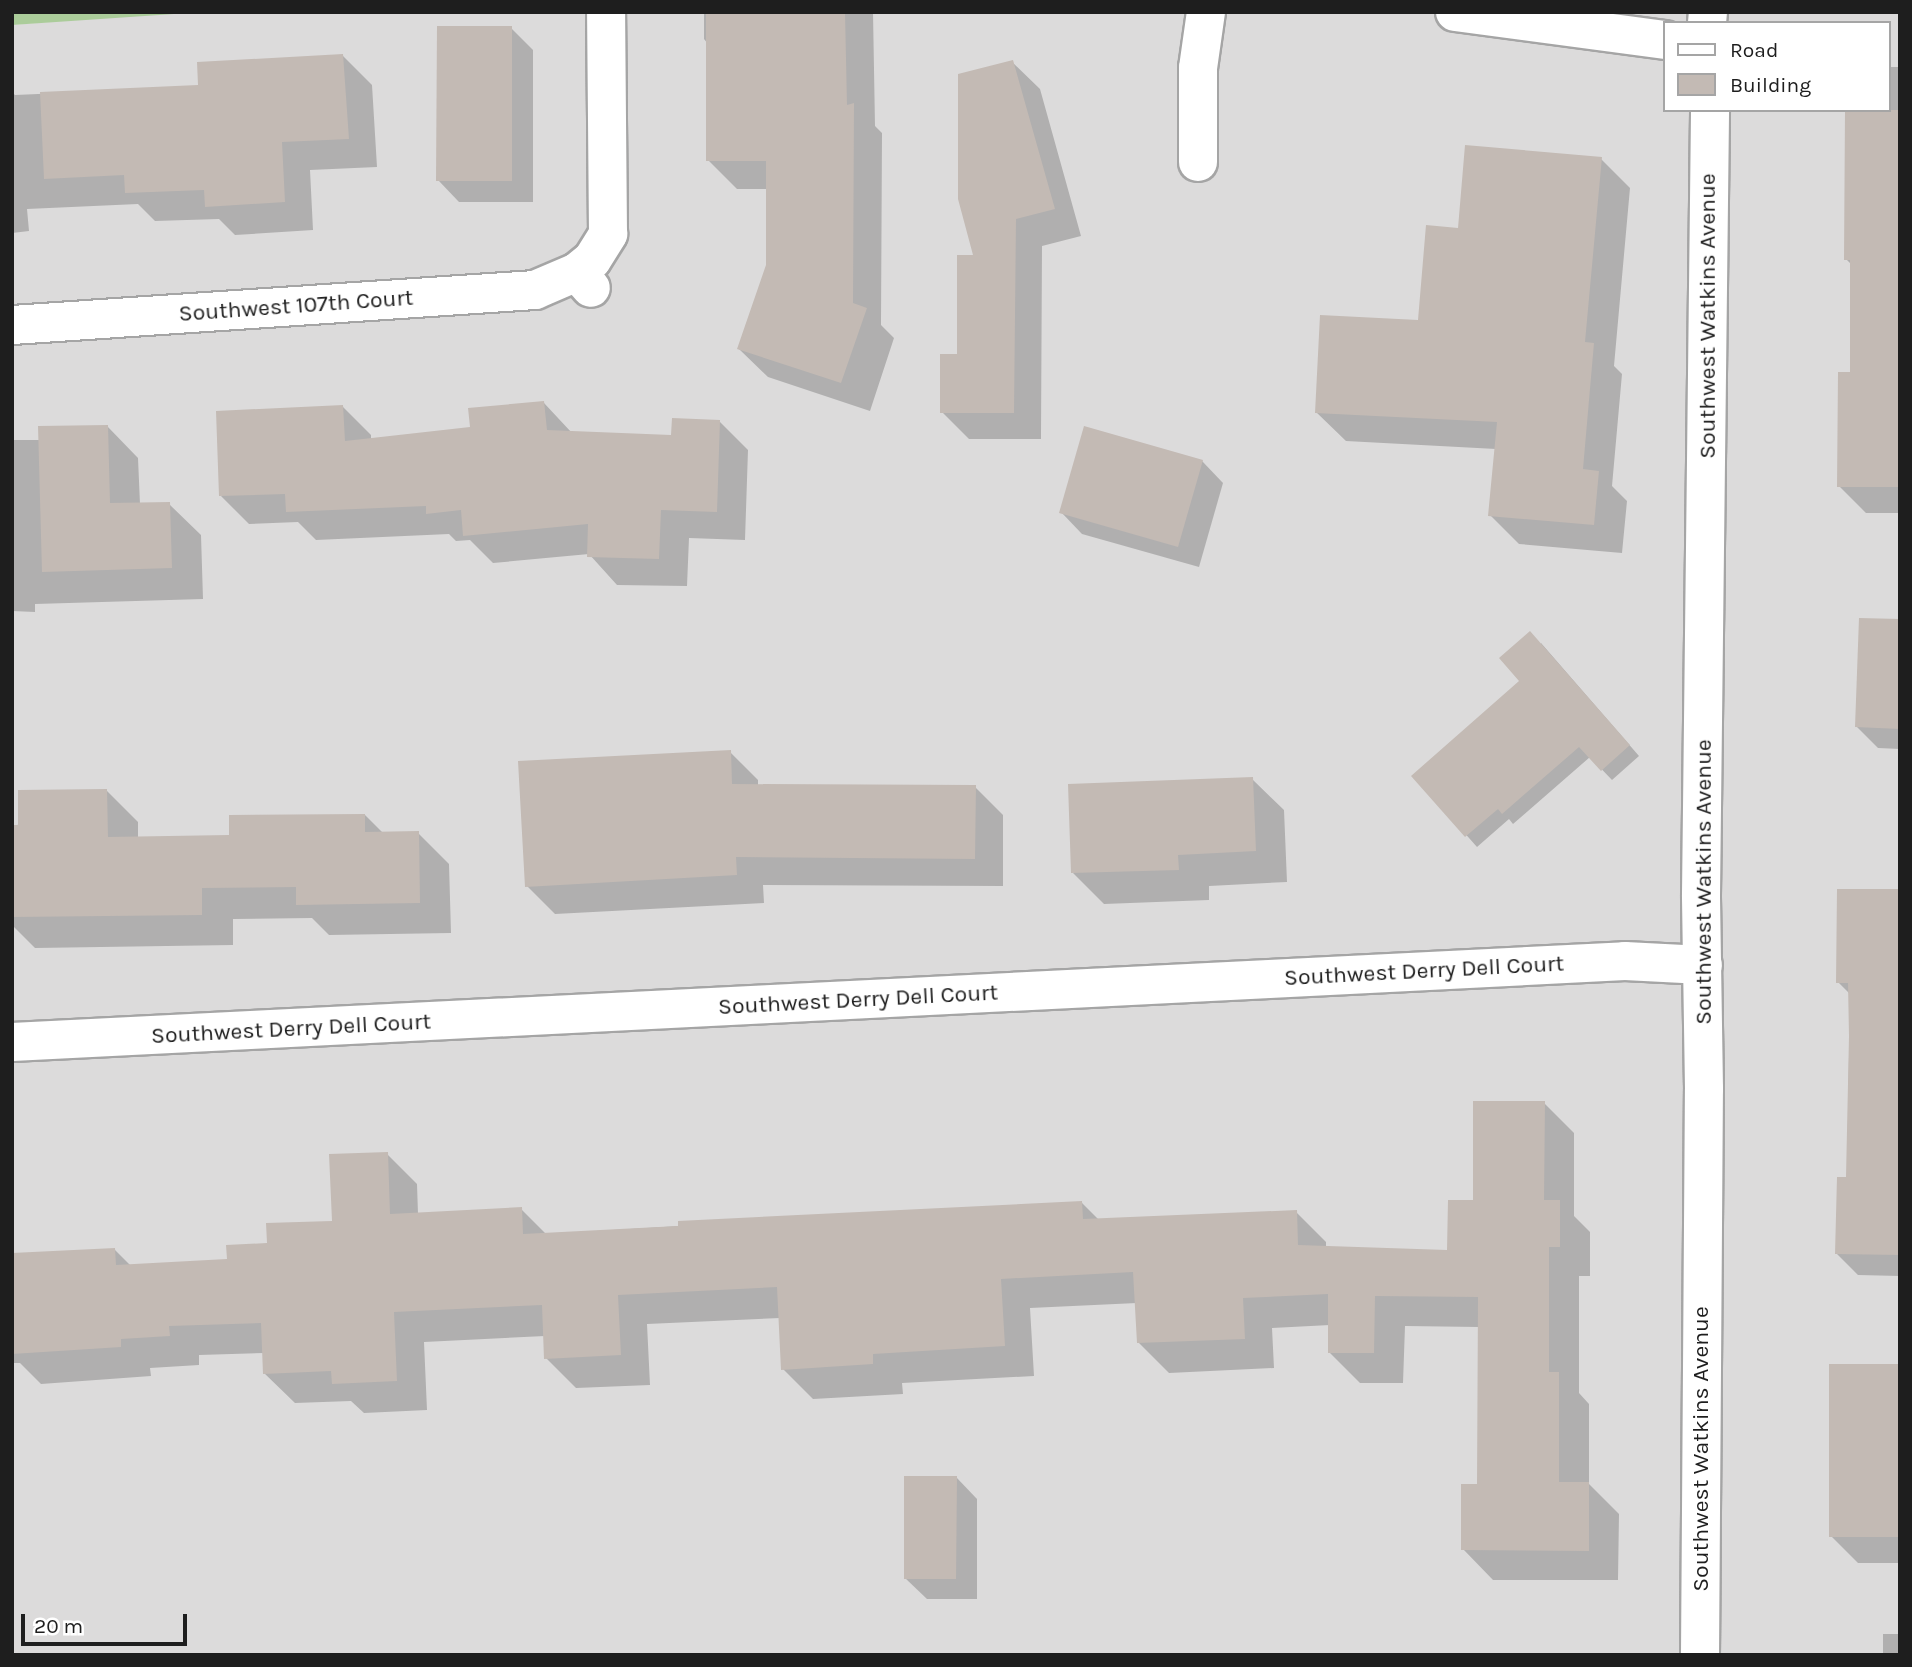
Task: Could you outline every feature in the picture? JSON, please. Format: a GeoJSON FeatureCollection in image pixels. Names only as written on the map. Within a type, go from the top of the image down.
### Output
{"type":"FeatureCollection","features":[{"type":"Feature","properties":{"kind":"street","name":"Southwest 107th Court"},"geometry":{"type":"LineString","coordinates":[[12,325],[535,290],[584,280],[592,260],[608,234],[607,12]]}},
{"type":"Feature","properties":{"kind":"street"},"geometry":{"type":"LineString","coordinates":[[1198,162],[1198,68],[1206,12]]}},
{"type":"Feature","properties":{"kind":"street"},"geometry":{"type":"LineString","coordinates":[[1455,12],[1664,40]]}},
{"type":"Feature","properties":{"kind":"street","name":"Southwest Watkins Avenue"},"geometry":{"type":"LineString","coordinates":[[1700,1655],[1701,895],[1708,471],[1706,253],[1710,112]]}},
{"type":"Feature","properties":{"kind":"street","name":"Southwest Derry Dell Court"},"geometry":{"type":"LineString","coordinates":[[12,1042],[1612,961],[1703,965]]}},
{"type":"Feature","properties":{"kind":"shaded area"},"geometry":{"type":"Polygon","coordinates":[[[173,12],[1900,12],[1900,1655],[12,1655],[12,25],[173,12]]]}},
{"type":"Feature","properties":{"kind":"green space"},"geometry":{"type":"Polygon","coordinates":[[[12,12],[173,12],[174,14],[12,25],[12,12]]]}},
{"type":"Feature","properties":{"kind":"building"},"geometry":{"type":"Polygon","coordinates":[[[706,12],[845,12],[847,105],[854,103],[853,303],[867,308],[841,383],[737,349],[766,265],[766,161],[706,161],[706,12]]]}},
{"type":"Feature","properties":{"kind":"building"},"geometry":{"type":"Polygon","coordinates":[[[437,26],[512,26],[512,181],[436,181],[437,26]]]}},
{"type":"Feature","properties":{"kind":"building"},"geometry":{"type":"Polygon","coordinates":[[[343,54],[349,139],[282,142],[285,202],[205,207],[204,190],[125,193],[124,175],[44,179],[40,92],[198,85],[197,62],[343,54]]]}},
{"type":"Feature","properties":{"kind":"building"},"geometry":{"type":"Polygon","coordinates":[[[1013,60],[1055,209],[1016,219],[1014,413],[940,413],[940,354],[957,354],[957,255],[973,255],[958,199],[958,74],[1013,60]]]}},
{"type":"Feature","properties":{"kind":"building"},"geometry":{"type":"Polygon","coordinates":[[[1900,110],[1900,487],[1837,487],[1838,372],[1850,372],[1850,260],[1844,260],[1845,112],[1900,110]]]}},
{"type":"Feature","properties":{"kind":"building"},"geometry":{"type":"Polygon","coordinates":[[[1465,145],[1602,157],[1585,342],[1594,343],[1583,469],[1599,471],[1594,525],[1488,516],[1497,422],[1315,413],[1320,315],[1418,320],[1426,225],[1458,228],[1465,145]]]}},
{"type":"Feature","properties":{"kind":"building"},"geometry":{"type":"Polygon","coordinates":[[[544,401],[547,430],[671,435],[672,418],[720,420],[717,512],[661,510],[659,559],[587,557],[588,524],[463,536],[461,510],[426,514],[426,506],[286,512],[285,494],[219,496],[216,411],[343,405],[345,441],[470,427],[468,408],[544,401]]]}},
{"type":"Feature","properties":{"kind":"building"},"geometry":{"type":"Polygon","coordinates":[[[108,425],[110,503],[170,502],[172,568],[42,572],[38,426],[108,425]]]}},
{"type":"Feature","properties":{"kind":"building"},"geometry":{"type":"Polygon","coordinates":[[[1084,426],[1203,460],[1178,547],[1059,513],[1084,426]]]}},
{"type":"Feature","properties":{"kind":"building"},"geometry":{"type":"Polygon","coordinates":[[[1859,618],[1900,619],[1900,729],[1855,727],[1859,618]]]}},
{"type":"Feature","properties":{"kind":"building"},"geometry":{"type":"Polygon","coordinates":[[[1530,631],[1630,745],[1601,771],[1579,747],[1502,814],[1498,809],[1465,837],[1411,776],[1519,681],[1499,658],[1530,631]]]}},
{"type":"Feature","properties":{"kind":"building"},"geometry":{"type":"Polygon","coordinates":[[[731,750],[732,784],[976,785],[975,859],[736,857],[737,875],[525,887],[518,761],[731,750]]]}},
{"type":"Feature","properties":{"kind":"building"},"geometry":{"type":"Polygon","coordinates":[[[1253,777],[1256,851],[1178,855],[1179,870],[1071,873],[1068,784],[1253,777]]]}},
{"type":"Feature","properties":{"kind":"building"},"geometry":{"type":"Polygon","coordinates":[[[107,789],[108,837],[229,835],[229,815],[365,814],[365,832],[419,831],[420,903],[296,905],[296,887],[202,888],[202,915],[12,917],[12,825],[18,825],[18,790],[107,789]]]}},
{"type":"Feature","properties":{"kind":"building"},"geometry":{"type":"Polygon","coordinates":[[[1837,889],[1900,889],[1900,1255],[1835,1254],[1837,1177],[1846,1177],[1849,1036],[1848,983],[1836,983],[1837,889]]]}},
{"type":"Feature","properties":{"kind":"building"},"geometry":{"type":"Polygon","coordinates":[[[1473,1101],[1545,1101],[1544,1200],[1560,1200],[1560,1247],[1549,1247],[1549,1372],[1559,1372],[1559,1482],[1589,1482],[1589,1551],[1461,1550],[1461,1484],[1477,1484],[1478,1297],[1375,1296],[1374,1353],[1328,1353],[1328,1294],[1243,1298],[1245,1339],[1137,1343],[1133,1272],[1001,1279],[1005,1346],[873,1354],[873,1364],[781,1370],[777,1287],[618,1295],[621,1355],[544,1359],[542,1305],[394,1312],[397,1381],[332,1384],[331,1371],[263,1374],[261,1323],[169,1326],[170,1336],[121,1339],[121,1347],[12,1354],[12,1253],[115,1248],[116,1265],[227,1259],[226,1245],[267,1243],[266,1223],[332,1221],[329,1154],[388,1152],[390,1214],[522,1207],[523,1234],[678,1226],[678,1221],[1082,1201],[1083,1219],[1297,1210],[1298,1245],[1447,1250],[1448,1200],[1473,1200],[1473,1101]]]}},
{"type":"Feature","properties":{"kind":"building"},"geometry":{"type":"Polygon","coordinates":[[[1829,1364],[1900,1364],[1900,1537],[1829,1537],[1829,1364]]]}},
{"type":"Feature","properties":{"kind":"building"},"geometry":{"type":"Polygon","coordinates":[[[904,1476],[957,1476],[956,1579],[904,1579],[904,1476]]]}}]}
